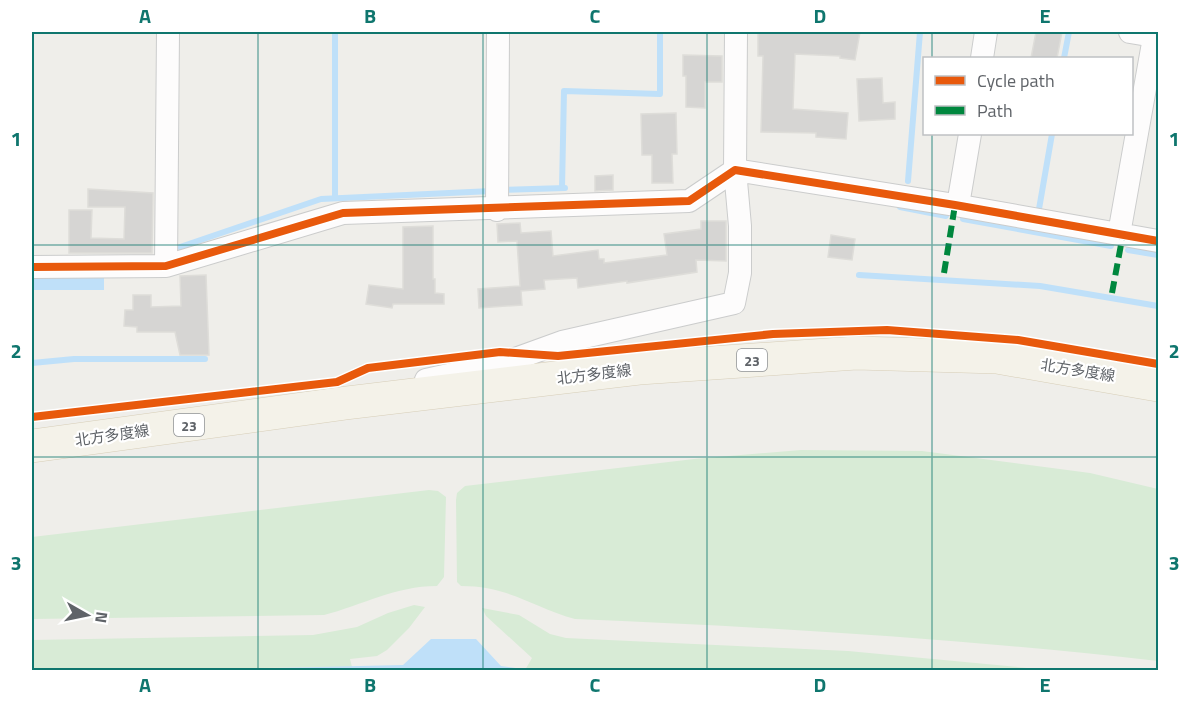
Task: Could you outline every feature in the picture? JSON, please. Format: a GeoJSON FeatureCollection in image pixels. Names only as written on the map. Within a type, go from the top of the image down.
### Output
{"type":"FeatureCollection","features":[{"type":"Feature","properties":{"kind":"main road","name":"北方多度線"},"geometry":{"type":"LineString","coordinates":[[32,446],[346,403],[639,368],[856,353],[997,357],[1158,385]]}},
{"type":"Feature","properties":{"kind":"street"},"geometry":{"type":"LineString","coordinates":[[166,266],[168,32]]}},
{"type":"Feature","properties":{"kind":"street"},"geometry":{"type":"LineString","coordinates":[[497,197],[498,32]]}},
{"type":"Feature","properties":{"kind":"street"},"geometry":{"type":"LineString","coordinates":[[346,403],[386,390],[507,362],[562,342],[734,303],[740,273],[740,226],[735,170],[736,32]]}},
{"type":"Feature","properties":{"kind":"street"},"geometry":{"type":"LineString","coordinates":[[982,57],[986,32]]}},
{"type":"Feature","properties":{"kind":"street"},"geometry":{"type":"LineString","coordinates":[[1119,234],[1154,34],[1130,32]]}},
{"type":"Feature","properties":{"kind":"street"},"geometry":{"type":"LineString","coordinates":[[958,205],[970,135]]}},
{"type":"Feature","properties":{"kind":"street"},"geometry":{"type":"LineString","coordinates":[[32,267],[166,266],[343,213],[497,197],[688,201],[735,170],[958,205],[1158,241]]}},
{"type":"Feature","properties":{"kind":"green space"},"geometry":{"type":"Polygon","coordinates":[[[801,450],[922,451],[1090,473],[1158,489],[1158,661],[1012,646],[867,635],[575,619],[507,593],[493,589],[461,586],[457,582],[456,500],[457,493],[465,486],[694,459],[801,450]]]}},
{"type":"Feature","properties":{"kind":"green space"},"geometry":{"type":"Polygon","coordinates":[[[429,490],[438,491],[446,497],[444,577],[437,586],[407,589],[324,615],[32,619],[32,537],[429,490]]]}},
{"type":"Feature","properties":{"kind":"green space"},"geometry":{"type":"Polygon","coordinates":[[[414,605],[425,607],[409,628],[387,650],[377,656],[350,659],[352,667],[32,670],[32,640],[313,635],[357,627],[388,613],[414,605]]]}},
{"type":"Feature","properties":{"kind":"green space"},"geometry":{"type":"Polygon","coordinates":[[[482,608],[519,615],[550,634],[566,638],[848,651],[1049,670],[525,670],[532,658],[486,616],[482,608]]]}},
{"type":"Feature","properties":{"kind":"water"},"geometry":{"type":"Polygon","coordinates":[[[32,276],[104,276],[104,290],[32,290],[32,276]]]}},
{"type":"Feature","properties":{"kind":"water"},"geometry":{"type":"Polygon","coordinates":[[[431,639],[476,639],[501,666],[531,670],[190,670],[403,665],[431,639]]]}},
{"type":"Feature","properties":{"kind":"building"},"geometry":{"type":"Polygon","coordinates":[[[758,32],[860,32],[855,60],[840,58],[840,56],[795,54],[793,109],[848,113],[846,139],[816,137],[816,133],[761,132],[763,56],[758,56],[758,32]]]}},
{"type":"Feature","properties":{"kind":"building"},"geometry":{"type":"Polygon","coordinates":[[[1036,32],[1062,32],[1057,57],[1031,57],[1036,32]]]}},
{"type":"Feature","properties":{"kind":"building"},"geometry":{"type":"Polygon","coordinates":[[[683,55],[722,56],[722,82],[705,82],[705,108],[686,107],[683,55]]]}},
{"type":"Feature","properties":{"kind":"building"},"geometry":{"type":"Polygon","coordinates":[[[882,78],[883,103],[895,102],[895,119],[859,121],[857,79],[882,78]]]}},
{"type":"Feature","properties":{"kind":"building"},"geometry":{"type":"Polygon","coordinates":[[[676,113],[677,154],[672,154],[673,183],[652,183],[652,155],[642,155],[641,114],[676,113]]]}},
{"type":"Feature","properties":{"kind":"building"},"geometry":{"type":"Polygon","coordinates":[[[613,175],[613,190],[595,191],[595,176],[613,175]]]}},
{"type":"Feature","properties":{"kind":"building"},"geometry":{"type":"Polygon","coordinates":[[[88,189],[153,193],[152,253],[69,253],[69,210],[92,210],[91,238],[124,239],[125,207],[88,207],[88,189]]]}},
{"type":"Feature","properties":{"kind":"building"},"geometry":{"type":"Polygon","coordinates":[[[701,221],[726,221],[726,261],[696,260],[697,272],[627,283],[627,281],[578,288],[577,278],[544,280],[545,289],[521,291],[522,305],[479,308],[478,289],[520,286],[517,241],[498,242],[497,224],[520,223],[521,233],[551,231],[553,256],[598,250],[599,259],[604,259],[604,263],[667,255],[664,234],[701,229],[701,221]]]}},
{"type":"Feature","properties":{"kind":"building"},"geometry":{"type":"Polygon","coordinates":[[[433,226],[433,279],[435,279],[435,293],[444,294],[444,304],[393,304],[392,308],[366,304],[369,285],[403,289],[403,227],[433,226]]]}},
{"type":"Feature","properties":{"kind":"building"},"geometry":{"type":"Polygon","coordinates":[[[831,235],[855,239],[852,260],[828,257],[831,235]]]}},
{"type":"Feature","properties":{"kind":"building"},"geometry":{"type":"Polygon","coordinates":[[[206,275],[209,355],[180,355],[175,332],[137,332],[137,327],[124,326],[125,310],[133,310],[133,295],[151,295],[151,307],[181,306],[180,276],[206,275]]]}},
{"type":"Feature","properties":{"kind":"waterway"},"geometry":{"type":"LineString","coordinates":[[335,32],[335,197]]}},
{"type":"Feature","properties":{"kind":"waterway"},"geometry":{"type":"LineString","coordinates":[[562,188],[564,91],[660,94],[660,32]]}},
{"type":"Feature","properties":{"kind":"waterway"},"geometry":{"type":"LineString","coordinates":[[908,181],[920,32]]}},
{"type":"Feature","properties":{"kind":"waterway"},"geometry":{"type":"LineString","coordinates":[[1064,57],[1069,32]]}},
{"type":"Feature","properties":{"kind":"waterway"},"geometry":{"type":"LineString","coordinates":[[1039,209],[1052,135]]}},
{"type":"Feature","properties":{"kind":"waterway"},"geometry":{"type":"LineString","coordinates":[[503,190],[565,188]]}},
{"type":"Feature","properties":{"kind":"waterway"},"geometry":{"type":"LineString","coordinates":[[180,247],[321,199],[492,191]]}},
{"type":"Feature","properties":{"kind":"waterway"},"geometry":{"type":"LineString","coordinates":[[900,207],[946,216]]}},
{"type":"Feature","properties":{"kind":"waterway"},"geometry":{"type":"LineString","coordinates":[[963,219],[1111,246]]}},
{"type":"Feature","properties":{"kind":"waterway"},"geometry":{"type":"LineString","coordinates":[[1128,250],[1158,255]]}},
{"type":"Feature","properties":{"kind":"waterway"},"geometry":{"type":"LineString","coordinates":[[859,275],[1040,286],[1158,306]]}},
{"type":"Feature","properties":{"kind":"waterway"},"geometry":{"type":"LineString","coordinates":[[32,363],[74,359],[205,359]]}},
{"type":"Feature","properties":{"kind":"marked path"},"geometry":{"type":"LineString","coordinates":[[944,273],[955,205]]}},
{"type":"Feature","properties":{"kind":"marked path"},"geometry":{"type":"LineString","coordinates":[[1112,293],[1123,234]]}},
{"type":"Feature","properties":{"kind":"cycle path"},"geometry":{"type":"LineString","coordinates":[[32,267],[166,266],[343,213],[689,201],[735,170],[955,205],[1158,241]]}},
{"type":"Feature","properties":{"kind":"cycle path"},"geometry":{"type":"LineString","coordinates":[[32,417],[337,382],[368,368],[500,352],[558,356],[773,334],[887,330],[1018,340],[1158,364]]}}]}
